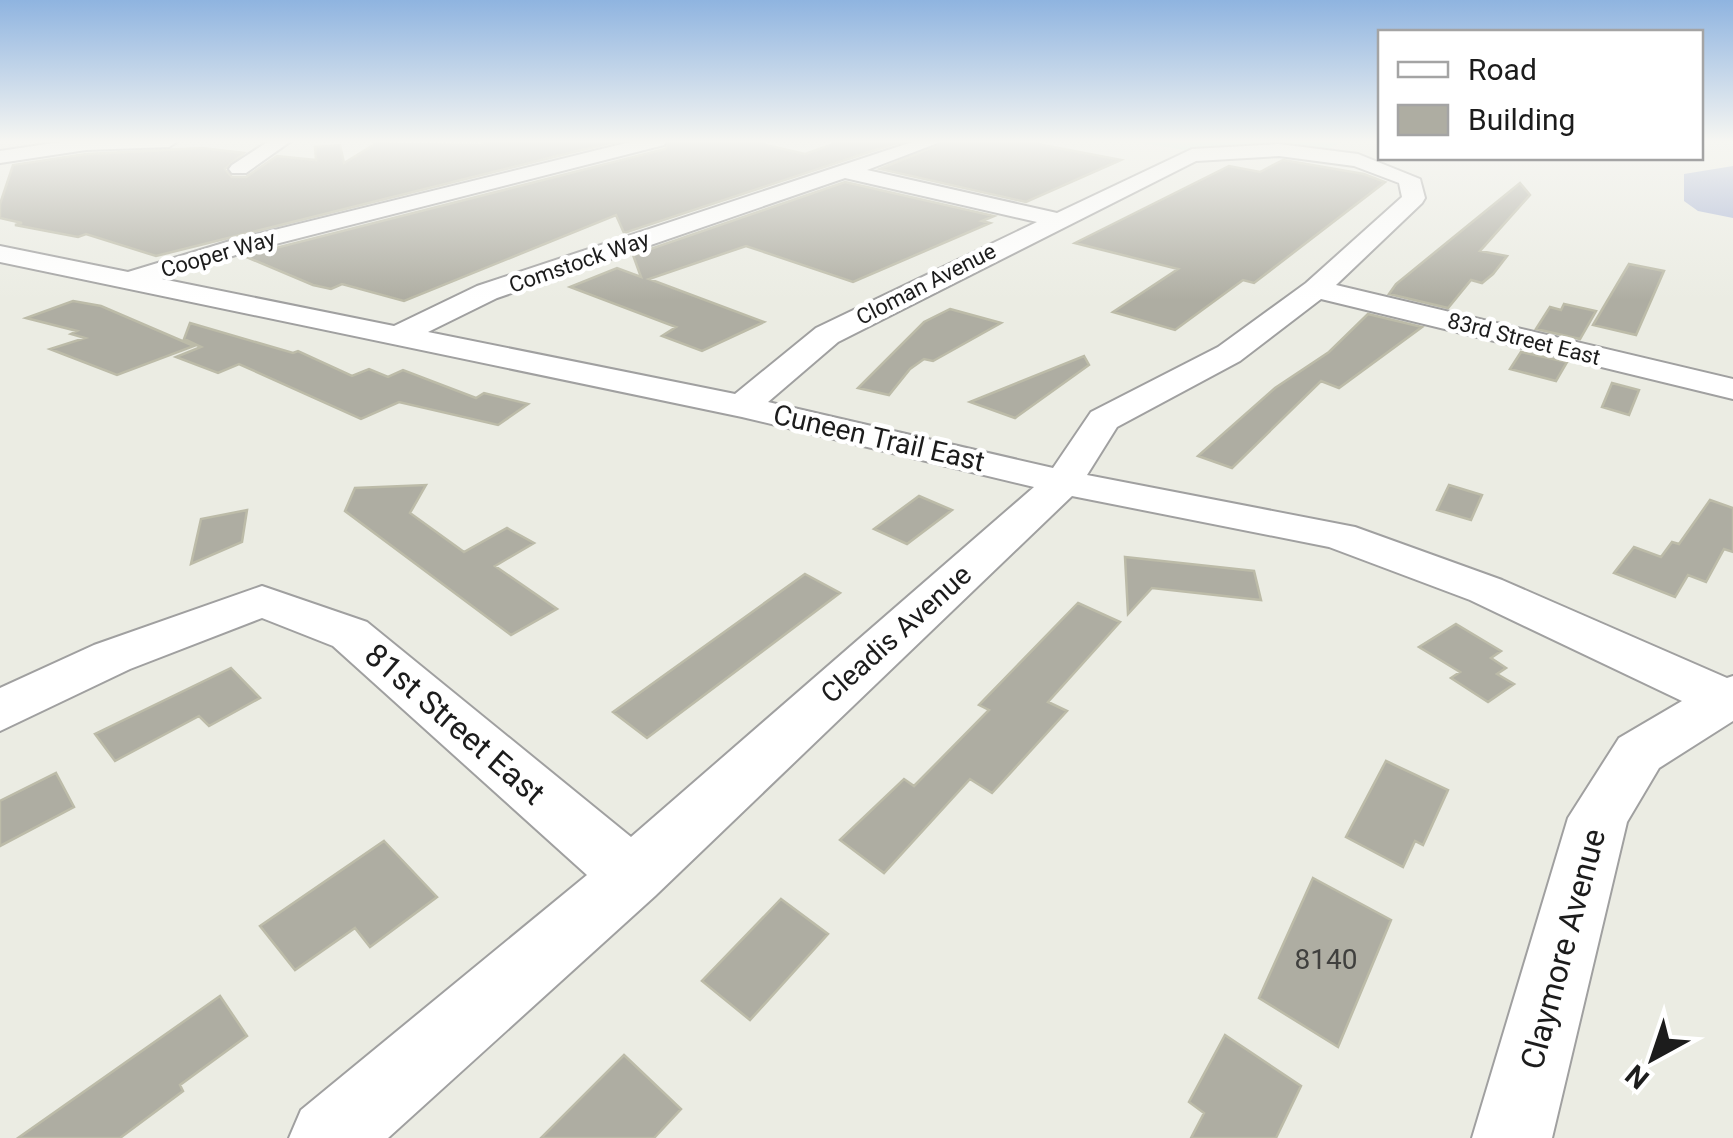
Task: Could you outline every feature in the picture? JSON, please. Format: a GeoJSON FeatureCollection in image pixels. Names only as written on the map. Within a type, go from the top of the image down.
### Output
{"type":"FeatureCollection","features":[{"type":"Feature","properties":{"kind":"street","name":"Cooper Way"},"geometry":{"type":"LineString","coordinates":[[130,281],[240,246],[449,194]]}},
{"type":"Feature","properties":{"kind":"street","name":"Comstock Way"},"geometry":{"type":"LineString","coordinates":[[399,336],[487,292],[780,194]]}},
{"type":"Feature","properties":{"kind":"street"},"geometry":{"type":"LineString","coordinates":[[944,194],[1054,219]]}},
{"type":"Feature","properties":{"kind":"street","name":"Cloman Avenue"},"geometry":{"type":"LineString","coordinates":[[742,406],[827,335],[1108,194]]}},
{"type":"Feature","properties":{"kind":"street","name":"Cleadis Avenue"},"geometry":{"type":"LineString","coordinates":[[329,1138],[632,876],[1062,482],[1104,420],[1229,354],[1316,289],[1414,198],[1413,194]]}},
{"type":"Feature","properties":{"kind":"street","name":"Cuneen Trail East"},"geometry":{"type":"LineString","coordinates":[[6,258],[742,406],[1062,482],[1340,536],[1486,590],[1731,699]]}},
{"type":"Feature","properties":{"kind":"street","name":"83rd Street East"},"geometry":{"type":"LineString","coordinates":[[1316,289],[1733,389]]}},
{"type":"Feature","properties":{"kind":"street","name":"81st Street East"},"geometry":{"type":"LineString","coordinates":[[0,711],[112,658],[262,600],[350,634],[632,876]]}},
{"type":"Feature","properties":{"kind":"street","name":"Claymore Avenue"},"geometry":{"type":"LineString","coordinates":[[1512,1138],[1598,818],[1639,753],[1731,699]]}},
{"type":"Feature","properties":{"kind":"water"},"geometry":{"type":"Polygon","coordinates":[[[1684,194],[1733,194],[1733,218],[1698,211],[1684,201],[1684,194]]]}},
{"type":"Feature","properties":{"kind":"building"},"geometry":{"type":"Polygon","coordinates":[[[3,194],[405,194],[156,256],[86,234],[78,237],[15,225],[22,223],[0,218],[3,194]]]}},
{"type":"Feature","properties":{"kind":"building"},"geometry":{"type":"Polygon","coordinates":[[[488,194],[742,194],[624,233],[616,215],[404,301],[342,284],[331,289],[313,285],[244,256],[488,194]]]}},
{"type":"Feature","properties":{"kind":"building"},"geometry":{"type":"Polygon","coordinates":[[[810,194],[898,194],[994,216],[982,221],[990,223],[853,282],[746,246],[649,279],[764,322],[702,351],[662,336],[676,327],[570,287],[617,268],[641,277],[633,255],[810,194]]]}},
{"type":"Feature","properties":{"kind":"building"},"geometry":{"type":"Polygon","coordinates":[[[991,194],[1044,194],[1026,202],[991,194]]]}},
{"type":"Feature","properties":{"kind":"building"},"geometry":{"type":"Polygon","coordinates":[[[1173,194],[1369,194],[1254,283],[1243,280],[1175,330],[1113,312],[1178,269],[1075,243],[1173,194]]]}},
{"type":"Feature","properties":{"kind":"building"},"geometry":{"type":"Polygon","coordinates":[[[1506,194],[1530,195],[1480,251],[1507,256],[1482,283],[1471,280],[1448,308],[1389,294],[1396,284],[1506,194]]]}},
{"type":"Feature","properties":{"kind":"building"},"geometry":{"type":"Polygon","coordinates":[[[1629,264],[1664,271],[1636,335],[1593,325],[1629,264]]]}},
{"type":"Feature","properties":{"kind":"building"},"geometry":{"type":"Polygon","coordinates":[[[73,301],[101,306],[194,346],[117,375],[50,349],[85,338],[71,334],[77,331],[26,318],[73,301]]]}},
{"type":"Feature","properties":{"kind":"building"},"geometry":{"type":"Polygon","coordinates":[[[1564,304],[1596,311],[1580,339],[1536,329],[1550,307],[1561,310],[1564,304]]]}},
{"type":"Feature","properties":{"kind":"building"},"geometry":{"type":"Polygon","coordinates":[[[950,309],[1001,323],[933,361],[924,359],[910,369],[889,395],[858,388],[924,322],[950,309]]]}},
{"type":"Feature","properties":{"kind":"building"},"geometry":{"type":"Polygon","coordinates":[[[1368,314],[1422,327],[1339,388],[1321,381],[1232,468],[1198,456],[1275,388],[1329,352],[1368,314]]]}},
{"type":"Feature","properties":{"kind":"building"},"geometry":{"type":"Polygon","coordinates":[[[190,323],[293,353],[298,351],[352,376],[369,369],[388,377],[403,370],[476,398],[484,393],[528,404],[498,425],[399,402],[361,419],[239,364],[218,373],[176,357],[201,347],[184,339],[190,323]]]}},
{"type":"Feature","properties":{"kind":"building"},"geometry":{"type":"Polygon","coordinates":[[[1521,352],[1567,362],[1556,381],[1510,369],[1521,352]]]}},
{"type":"Feature","properties":{"kind":"building"},"geometry":{"type":"Polygon","coordinates":[[[1084,356],[1089,365],[1015,418],[970,402],[1084,356]]]}},
{"type":"Feature","properties":{"kind":"building"},"geometry":{"type":"Polygon","coordinates":[[[1612,383],[1639,390],[1629,415],[1602,407],[1612,383]]]}},
{"type":"Feature","properties":{"kind":"building"},"geometry":{"type":"Polygon","coordinates":[[[426,485],[410,513],[464,552],[507,528],[534,543],[495,566],[557,609],[511,635],[345,511],[355,488],[426,485]]]}},
{"type":"Feature","properties":{"kind":"building"},"geometry":{"type":"Polygon","coordinates":[[[1449,485],[1482,495],[1471,520],[1437,510],[1449,485]]]}},
{"type":"Feature","properties":{"kind":"building"},"geometry":{"type":"Polygon","coordinates":[[[919,496],[952,510],[907,544],[874,529],[919,496]]]}},
{"type":"Feature","properties":{"kind":"building"},"geometry":{"type":"Polygon","coordinates":[[[1710,500],[1733,508],[1733,552],[1724,549],[1706,582],[1688,575],[1675,597],[1614,573],[1634,547],[1661,557],[1672,542],[1679,544],[1710,500]]]}},
{"type":"Feature","properties":{"kind":"building"},"geometry":{"type":"Polygon","coordinates":[[[247,510],[242,542],[191,564],[201,519],[247,510]]]}},
{"type":"Feature","properties":{"kind":"building"},"geometry":{"type":"Polygon","coordinates":[[[1125,557],[1254,571],[1261,600],[1152,588],[1128,614],[1125,557]]]}},
{"type":"Feature","properties":{"kind":"building"},"geometry":{"type":"Polygon","coordinates":[[[805,574],[840,593],[647,738],[613,712],[805,574]]]}},
{"type":"Feature","properties":{"kind":"building"},"geometry":{"type":"Polygon","coordinates":[[[1078,603],[1120,622],[1048,702],[1067,711],[992,793],[970,779],[884,873],[840,840],[904,779],[914,786],[989,710],[979,705],[1078,603]]]}},
{"type":"Feature","properties":{"kind":"building"},"geometry":{"type":"Polygon","coordinates":[[[1456,624],[1501,651],[1491,658],[1506,668],[1497,674],[1514,684],[1488,702],[1451,678],[1460,672],[1419,647],[1456,624]]]}},
{"type":"Feature","properties":{"kind":"building"},"geometry":{"type":"Polygon","coordinates":[[[231,668],[260,698],[209,726],[199,716],[115,761],[95,734],[231,668]]]}},
{"type":"Feature","properties":{"kind":"building"},"geometry":{"type":"Polygon","coordinates":[[[1386,761],[1448,790],[1423,845],[1415,841],[1403,867],[1346,837],[1386,761]]]}},
{"type":"Feature","properties":{"kind":"building"},"geometry":{"type":"Polygon","coordinates":[[[56,773],[74,807],[0,846],[0,801],[56,773]]]}},
{"type":"Feature","properties":{"kind":"building"},"geometry":{"type":"Polygon","coordinates":[[[384,841],[437,897],[370,947],[355,928],[295,970],[260,926],[384,841]]]}},
{"type":"Feature","properties":{"kind":"building"},"geometry":{"type":"Polygon","coordinates":[[[1313,878],[1391,920],[1338,1047],[1259,998],[1313,878]]]}},
{"type":"Feature","properties":{"kind":"building"},"geometry":{"type":"Polygon","coordinates":[[[781,899],[828,934],[750,1020],[702,981],[781,899]]]}},
{"type":"Feature","properties":{"kind":"building"},"geometry":{"type":"Polygon","coordinates":[[[220,996],[247,1036],[180,1085],[183,1091],[120,1138],[18,1138],[220,996]]]}},
{"type":"Feature","properties":{"kind":"building"},"geometry":{"type":"Polygon","coordinates":[[[1225,1035],[1301,1086],[1276,1138],[1191,1138],[1204,1113],[1189,1102],[1225,1035]]]}},
{"type":"Feature","properties":{"kind":"building"},"geometry":{"type":"Polygon","coordinates":[[[624,1055],[681,1109],[654,1138],[541,1138],[624,1055]]]}}]}
